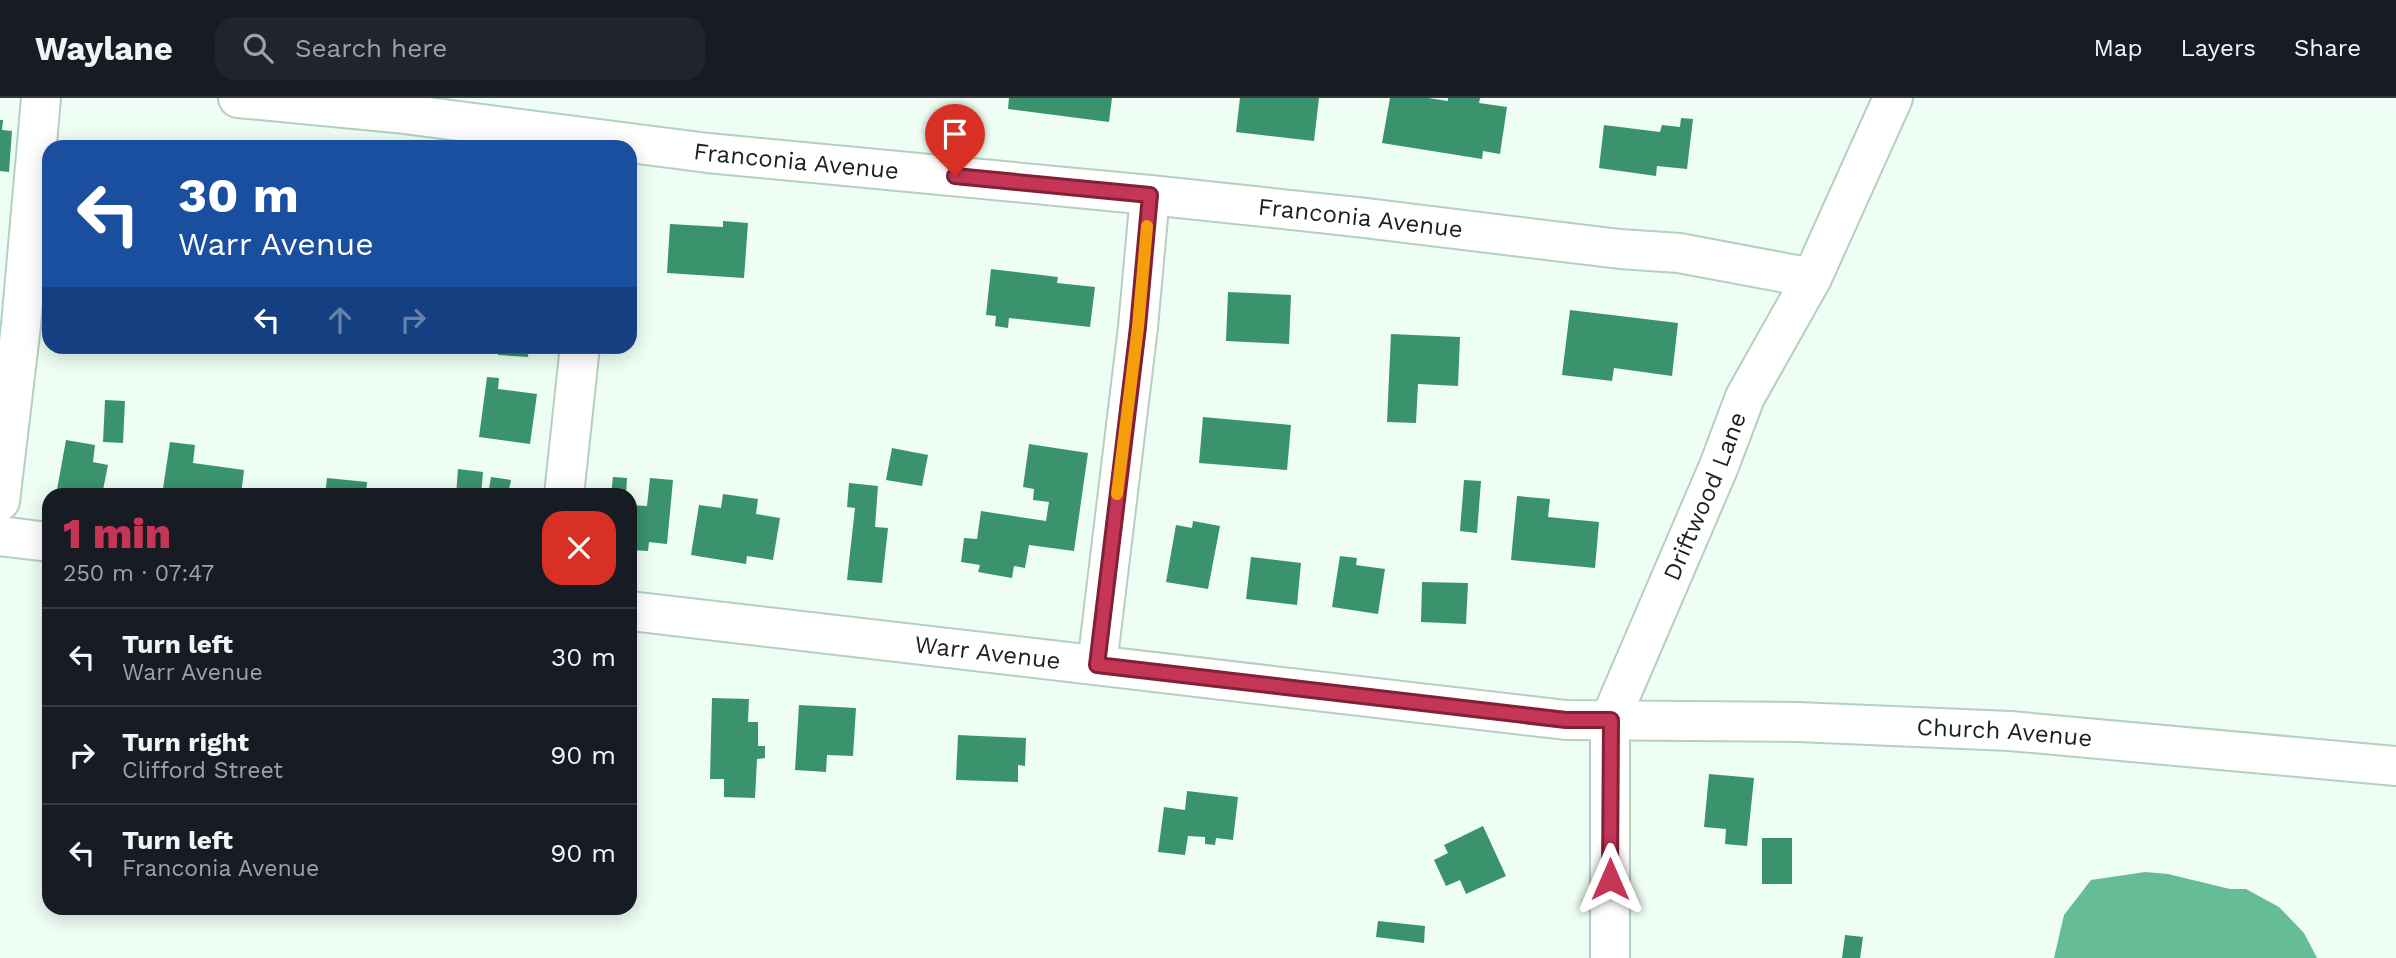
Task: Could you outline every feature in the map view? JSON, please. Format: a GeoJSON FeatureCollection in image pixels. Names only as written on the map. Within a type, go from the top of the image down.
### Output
{"type":"FeatureCollection","features":[{"type":"Feature","properties":{"kind":"street"},"geometry":{"type":"LineString","coordinates":[[0,501],[18,351],[41,98]]}},
{"type":"Feature","properties":{"kind":"street","name":"Franconia Avenue"},"geometry":{"type":"LineString","coordinates":[[239,98],[396,113],[578,140]]}},
{"type":"Feature","properties":{"kind":"street","name":"Driftwood Lane"},"geometry":{"type":"LineString","coordinates":[[1611,720],[1719,466],[1745,397],[1812,278],[1893,98]]}},
{"type":"Feature","properties":{"kind":"street","name":"Franconia Avenue"},"geometry":{"type":"LineString","coordinates":[[637,147],[1357,217],[1620,249],[1679,253],[1812,278]]}},
{"type":"Feature","properties":{"kind":"street"},"geometry":{"type":"LineString","coordinates":[[1097,665],[1138,327],[1150,195]]}},
{"type":"Feature","properties":{"kind":"street"},"geometry":{"type":"LineString","coordinates":[[566,488],[579,354]]}},
{"type":"Feature","properties":{"kind":"street"},"geometry":{"type":"LineString","coordinates":[[0,536],[42,541]]}},
{"type":"Feature","properties":{"kind":"street","name":"Warr Avenue"},"geometry":{"type":"LineString","coordinates":[[637,612],[1566,720],[1611,720]]}},
{"type":"Feature","properties":{"kind":"street"},"geometry":{"type":"LineString","coordinates":[[1610,958],[1611,720]]}},
{"type":"Feature","properties":{"kind":"street","name":"Church Avenue"},"geometry":{"type":"LineString","coordinates":[[1611,720],[1798,722],[2010,731],[2396,766]]}},
{"type":"Feature","properties":{"kind":"shaded area"},"geometry":{"type":"Polygon","coordinates":[[[2145,872],[2168,874],[2230,889],[2246,889],[2279,907],[2304,933],[2317,958],[2054,958],[2064,915],[2091,880],[2145,872]]]}},
{"type":"Feature","properties":{"kind":"building"},"geometry":{"type":"Polygon","coordinates":[[[1009,98],[1112,98],[1109,122],[1008,109],[1009,98]]]}},
{"type":"Feature","properties":{"kind":"building"},"geometry":{"type":"Polygon","coordinates":[[[1240,98],[1319,98],[1314,141],[1236,132],[1240,98]]]}},
{"type":"Feature","properties":{"kind":"building"},"geometry":{"type":"Polygon","coordinates":[[[1390,98],[1448,101],[1448,98],[1480,98],[1479,103],[1507,107],[1500,154],[1483,151],[1482,159],[1382,143],[1390,98]]]}},
{"type":"Feature","properties":{"kind":"building"},"geometry":{"type":"Polygon","coordinates":[[[1681,118],[1693,119],[1687,169],[1657,166],[1656,176],[1599,168],[1604,125],[1660,132],[1662,125],[1680,127],[1681,118]]]}},
{"type":"Feature","properties":{"kind":"building"},"geometry":{"type":"Polygon","coordinates":[[[0,120],[3,120],[2,130],[12,131],[9,172],[0,171],[0,120]]]}},
{"type":"Feature","properties":{"kind":"building"},"geometry":{"type":"Polygon","coordinates":[[[723,221],[748,223],[744,278],[667,273],[670,224],[723,227],[723,221]]]}},
{"type":"Feature","properties":{"kind":"building"},"geometry":{"type":"Polygon","coordinates":[[[991,269],[1058,277],[1057,283],[1095,287],[1090,327],[1009,318],[1008,328],[995,326],[996,316],[986,315],[991,269]]]}},
{"type":"Feature","properties":{"kind":"building"},"geometry":{"type":"Polygon","coordinates":[[[1228,292],[1291,295],[1289,344],[1226,341],[1228,292]]]}},
{"type":"Feature","properties":{"kind":"building"},"geometry":{"type":"Polygon","coordinates":[[[1570,310],[1678,323],[1672,376],[1614,368],[1612,381],[1562,375],[1570,310]]]}},
{"type":"Feature","properties":{"kind":"building"},"geometry":{"type":"Polygon","coordinates":[[[1391,334],[1460,337],[1458,386],[1418,384],[1416,423],[1387,422],[1391,334]]]}},
{"type":"Feature","properties":{"kind":"building"},"geometry":{"type":"Polygon","coordinates":[[[498,354],[528,354],[528,357],[498,354]]]}},
{"type":"Feature","properties":{"kind":"building"},"geometry":{"type":"Polygon","coordinates":[[[487,377],[499,378],[498,389],[537,394],[530,444],[479,437],[487,377]]]}},
{"type":"Feature","properties":{"kind":"building"},"geometry":{"type":"Polygon","coordinates":[[[105,400],[125,401],[123,443],[103,442],[105,400]]]}},
{"type":"Feature","properties":{"kind":"building"},"geometry":{"type":"Polygon","coordinates":[[[1203,417],[1291,425],[1287,470],[1199,463],[1203,417]]]}},
{"type":"Feature","properties":{"kind":"building"},"geometry":{"type":"Polygon","coordinates":[[[66,440],[95,445],[93,462],[108,465],[103,488],[57,488],[66,440]]]}},
{"type":"Feature","properties":{"kind":"building"},"geometry":{"type":"Polygon","coordinates":[[[170,442],[195,445],[193,463],[244,470],[242,488],[163,488],[170,442]]]}},
{"type":"Feature","properties":{"kind":"building"},"geometry":{"type":"Polygon","coordinates":[[[1029,444],[1088,453],[1074,551],[1029,545],[1025,568],[1014,566],[1012,578],[978,572],[980,565],[961,562],[964,538],[977,539],[981,511],[1046,521],[1049,502],[1033,500],[1034,489],[1023,487],[1029,444]]]}},
{"type":"Feature","properties":{"kind":"building"},"geometry":{"type":"Polygon","coordinates":[[[892,448],[928,455],[922,486],[886,480],[892,448]]]}},
{"type":"Feature","properties":{"kind":"building"},"geometry":{"type":"Polygon","coordinates":[[[458,469],[483,472],[482,488],[457,488],[458,469]]]}},
{"type":"Feature","properties":{"kind":"building"},"geometry":{"type":"Polygon","coordinates":[[[491,477],[511,480],[509,488],[489,488],[491,477]]]}},
{"type":"Feature","properties":{"kind":"building"},"geometry":{"type":"Polygon","coordinates":[[[613,477],[627,478],[626,488],[612,488],[613,477]]]}},
{"type":"Feature","properties":{"kind":"building"},"geometry":{"type":"Polygon","coordinates":[[[327,478],[367,482],[367,488],[326,488],[327,478]]]}},
{"type":"Feature","properties":{"kind":"building"},"geometry":{"type":"Polygon","coordinates":[[[650,478],[673,480],[667,544],[649,542],[648,551],[637,550],[637,505],[647,506],[650,478]]]}},
{"type":"Feature","properties":{"kind":"building"},"geometry":{"type":"Polygon","coordinates":[[[1464,480],[1481,481],[1477,533],[1460,531],[1464,480]]]}},
{"type":"Feature","properties":{"kind":"building"},"geometry":{"type":"Polygon","coordinates":[[[849,483],[878,486],[875,527],[888,528],[882,583],[847,580],[855,508],[847,507],[849,483]]]}},
{"type":"Feature","properties":{"kind":"building"},"geometry":{"type":"Polygon","coordinates":[[[723,494],[758,499],[756,514],[780,518],[773,560],[747,556],[746,564],[691,555],[699,505],[721,508],[723,494]]]}},
{"type":"Feature","properties":{"kind":"building"},"geometry":{"type":"Polygon","coordinates":[[[1517,496],[1550,499],[1548,517],[1599,522],[1595,568],[1511,560],[1517,496]]]}},
{"type":"Feature","properties":{"kind":"building"},"geometry":{"type":"Polygon","coordinates":[[[1193,521],[1220,526],[1208,589],[1166,582],[1176,525],[1192,528],[1193,521]]]}},
{"type":"Feature","properties":{"kind":"building"},"geometry":{"type":"Polygon","coordinates":[[[1340,556],[1357,558],[1356,565],[1385,569],[1378,614],[1332,607],[1340,556]]]}},
{"type":"Feature","properties":{"kind":"building"},"geometry":{"type":"Polygon","coordinates":[[[1251,557],[1301,563],[1297,605],[1246,599],[1251,557]]]}},
{"type":"Feature","properties":{"kind":"building"},"geometry":{"type":"Polygon","coordinates":[[[1422,582],[1468,583],[1466,624],[1421,622],[1422,582]]]}},
{"type":"Feature","properties":{"kind":"building"},"geometry":{"type":"Polygon","coordinates":[[[712,698],[749,699],[748,722],[758,722],[758,746],[765,746],[765,758],[757,759],[755,798],[724,797],[724,779],[710,779],[712,698]]]}},
{"type":"Feature","properties":{"kind":"building"},"geometry":{"type":"Polygon","coordinates":[[[799,705],[856,708],[853,756],[827,755],[826,772],[795,770],[799,705]]]}},
{"type":"Feature","properties":{"kind":"building"},"geometry":{"type":"Polygon","coordinates":[[[958,735],[1026,738],[1025,766],[1018,765],[1018,782],[956,780],[958,735]]]}},
{"type":"Feature","properties":{"kind":"building"},"geometry":{"type":"Polygon","coordinates":[[[1709,774],[1754,778],[1747,846],[1725,844],[1726,829],[1704,827],[1709,774]]]}},
{"type":"Feature","properties":{"kind":"building"},"geometry":{"type":"Polygon","coordinates":[[[1187,791],[1238,797],[1233,840],[1216,838],[1215,845],[1205,844],[1205,837],[1188,836],[1185,855],[1158,852],[1164,807],[1185,810],[1187,791]]]}},
{"type":"Feature","properties":{"kind":"building"},"geometry":{"type":"Polygon","coordinates":[[[1483,826],[1506,876],[1466,894],[1460,880],[1446,886],[1434,860],[1448,853],[1444,845],[1483,826]]]}},
{"type":"Feature","properties":{"kind":"building"},"geometry":{"type":"Polygon","coordinates":[[[1762,838],[1792,838],[1792,884],[1762,884],[1762,838]]]}},
{"type":"Feature","properties":{"kind":"building"},"geometry":{"type":"Polygon","coordinates":[[[1378,921],[1425,926],[1424,943],[1376,937],[1378,921]]]}},
{"type":"Feature","properties":{"kind":"building"},"geometry":{"type":"Polygon","coordinates":[[[1845,935],[1863,937],[1860,958],[1842,958],[1845,935]]]}},
{"type":"Feature","properties":{"kind":"slow traffic"},"geometry":{"type":"LineString","coordinates":[[1117,494],[1138,327],[1147,226]]}},
{"type":"Feature","properties":{"kind":"route"},"geometry":{"type":"LineString","coordinates":[[955,176],[1150,195],[1138,327],[1097,665],[1566,720],[1611,720],[1610,879]]}}]}
